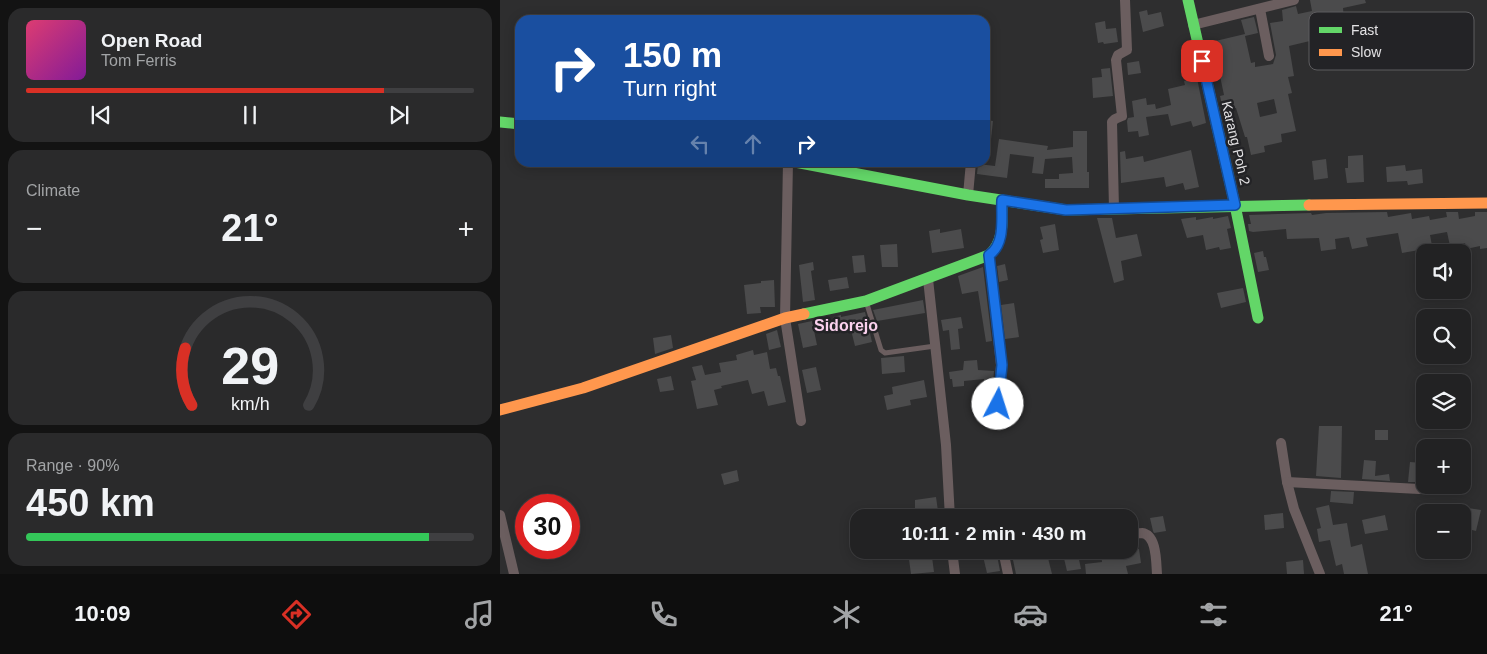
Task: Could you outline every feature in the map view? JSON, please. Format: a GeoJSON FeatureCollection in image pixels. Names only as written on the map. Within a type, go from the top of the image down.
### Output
{"type":"FeatureCollection","features":[{"type":"Feature","properties":{"kind":"street"},"geometry":{"type":"LineString","coordinates":[[1114,209],[1112,122],[1115,118],[1122,116],[1116,60],[1118,55],[1127,50],[1125,0]]}},
{"type":"Feature","properties":{"kind":"street","name":"Karang Poh 2"},"geometry":{"type":"LineString","coordinates":[[1188,0],[1235,205],[1258,318]]}},
{"type":"Feature","properties":{"kind":"street"},"geometry":{"type":"LineString","coordinates":[[1193,25],[1260,9],[1275,2],[1294,0]]}},
{"type":"Feature","properties":{"kind":"street"},"geometry":{"type":"LineString","coordinates":[[1260,9],[1269,56]]}},
{"type":"Feature","properties":{"kind":"street"},"geometry":{"type":"LineString","coordinates":[[500,122],[515,124]]}},
{"type":"Feature","properties":{"kind":"street"},"geometry":{"type":"LineString","coordinates":[[788,167],[785,318],[801,421]]}},
{"type":"Feature","properties":{"kind":"street"},"geometry":{"type":"LineString","coordinates":[[821,167],[968,195],[1066,210],[1235,205],[1487,203]]}},
{"type":"Feature","properties":{"kind":"street"},"geometry":{"type":"LineString","coordinates":[[968,195],[971,167]]}},
{"type":"Feature","properties":{"kind":"street"},"geometry":{"type":"LineString","coordinates":[[500,410],[583,388],[785,318],[866,301],[989,255],[999,243],[1002,200]]}},
{"type":"Feature","properties":{"kind":"street"},"geometry":{"type":"LineString","coordinates":[[989,255],[1002,365],[998,404]]}},
{"type":"Feature","properties":{"kind":"street"},"geometry":{"type":"LineString","coordinates":[[928,279],[946,445],[950,509]]}},
{"type":"Feature","properties":{"kind":"street"},"geometry":{"type":"LineString","coordinates":[[1281,443],[1286,482],[1294,509],[1320,574]]}},
{"type":"Feature","properties":{"kind":"street"},"geometry":{"type":"LineString","coordinates":[[1286,482],[1416,489]]}},
{"type":"Feature","properties":{"kind":"street"},"geometry":{"type":"LineString","coordinates":[[500,516],[514,574]]}},
{"type":"Feature","properties":{"kind":"street"},"geometry":{"type":"LineString","coordinates":[[1138,533],[1148,536],[1152,542],[1157,574]]}},
{"type":"Feature","properties":{"kind":"street"},"geometry":{"type":"LineString","coordinates":[[953,559],[955,574]]}},
{"type":"Feature","properties":{"kind":"street"},"geometry":{"type":"LineString","coordinates":[[1006,559],[1008,574]]}},
{"type":"Feature","properties":{"kind":"lane"},"geometry":{"type":"LineString","coordinates":[[866,301],[881,350],[885,353],[935,346]]}},
{"type":"Feature","properties":{"kind":"building"},"geometry":{"type":"Polygon","coordinates":[[[1310,0],[1365,0],[1366,3],[1343,8],[1343,12],[1309,12],[1309,41],[1289,46],[1294,76],[1288,77],[1292,93],[1288,94],[1296,131],[1281,134],[1282,142],[1264,146],[1265,152],[1251,155],[1247,137],[1245,137],[1236,108],[1223,110],[1220,96],[1224,95],[1220,76],[1218,76],[1216,56],[1211,57],[1207,43],[1245,34],[1241,20],[1254,17],[1258,33],[1245,36],[1251,63],[1255,62],[1255,67],[1273,64],[1276,55],[1270,23],[1283,21],[1282,10],[1296,6],[1298,14],[1312,11],[1310,0]],[[1274,99],[1257,103],[1260,117],[1277,113],[1274,99]]]}},
{"type":"Feature","properties":{"kind":"building"},"geometry":{"type":"Polygon","coordinates":[[[1147,10],[1148,15],[1161,12],[1164,26],[1143,32],[1139,12],[1147,10]]]}},
{"type":"Feature","properties":{"kind":"building"},"geometry":{"type":"Polygon","coordinates":[[[1105,21],[1106,29],[1116,28],[1118,42],[1098,43],[1095,23],[1105,21]]]}},
{"type":"Feature","properties":{"kind":"building"},"geometry":{"type":"Polygon","coordinates":[[[1139,61],[1141,73],[1128,75],[1127,63],[1139,61]]]}},
{"type":"Feature","properties":{"kind":"building"},"geometry":{"type":"Polygon","coordinates":[[[1110,68],[1113,96],[1093,98],[1092,78],[1102,77],[1101,69],[1110,68]]]}},
{"type":"Feature","properties":{"kind":"building"},"geometry":{"type":"Polygon","coordinates":[[[1197,78],[1206,123],[1193,127],[1191,121],[1171,126],[1168,114],[1146,117],[1149,135],[1139,137],[1138,131],[1128,132],[1128,118],[1134,117],[1132,101],[1146,98],[1147,105],[1155,104],[1156,109],[1171,105],[1168,89],[1185,85],[1184,81],[1197,78]]]}},
{"type":"Feature","properties":{"kind":"building"},"geometry":{"type":"Polygon","coordinates":[[[990,121],[993,121],[990,148],[990,121]]]}},
{"type":"Feature","properties":{"kind":"building"},"geometry":{"type":"Polygon","coordinates":[[[1073,131],[1087,131],[1089,188],[1045,188],[1045,179],[1059,179],[1059,174],[1073,173],[1072,157],[1045,159],[1043,174],[1032,173],[1034,157],[1010,154],[1007,178],[977,174],[978,167],[995,166],[999,139],[1048,146],[1047,150],[1073,147],[1073,131]]]}},
{"type":"Feature","properties":{"kind":"building"},"geometry":{"type":"Polygon","coordinates":[[[1191,150],[1199,187],[1185,190],[1183,183],[1166,187],[1164,177],[1121,183],[1120,152],[1125,151],[1126,159],[1143,156],[1144,162],[1191,150]]]}},
{"type":"Feature","properties":{"kind":"building"},"geometry":{"type":"Polygon","coordinates":[[[1363,155],[1364,182],[1347,183],[1345,168],[1348,168],[1348,156],[1363,155]]]}},
{"type":"Feature","properties":{"kind":"building"},"geometry":{"type":"Polygon","coordinates":[[[1326,159],[1328,178],[1314,180],[1312,161],[1326,159]]]}},
{"type":"Feature","properties":{"kind":"building"},"geometry":{"type":"Polygon","coordinates":[[[1405,165],[1406,171],[1422,169],[1423,183],[1408,185],[1407,181],[1387,182],[1386,167],[1405,165]]]}},
{"type":"Feature","properties":{"kind":"building"},"geometry":{"type":"Polygon","coordinates":[[[1387,212],[1388,217],[1411,213],[1412,219],[1429,216],[1430,220],[1447,217],[1446,212],[1458,212],[1459,219],[1475,216],[1475,212],[1487,212],[1487,248],[1480,249],[1480,246],[1471,248],[1471,244],[1465,243],[1450,244],[1447,232],[1430,235],[1432,244],[1416,244],[1416,251],[1402,253],[1398,233],[1366,238],[1368,246],[1352,249],[1349,237],[1335,239],[1336,249],[1321,251],[1319,238],[1287,239],[1286,229],[1249,231],[1248,224],[1251,224],[1249,215],[1311,213],[1312,215],[1387,212]]]}},
{"type":"Feature","properties":{"kind":"building"},"geometry":{"type":"Polygon","coordinates":[[[1228,216],[1231,228],[1227,229],[1231,248],[1220,250],[1219,247],[1206,250],[1203,235],[1187,238],[1181,219],[1196,217],[1196,220],[1213,217],[1213,219],[1228,216]]]}},
{"type":"Feature","properties":{"kind":"building"},"geometry":{"type":"Polygon","coordinates":[[[1097,218],[1112,218],[1116,238],[1137,234],[1142,256],[1121,261],[1124,280],[1114,283],[1097,218]]]}},
{"type":"Feature","properties":{"kind":"building"},"geometry":{"type":"Polygon","coordinates":[[[1055,224],[1059,250],[1043,253],[1040,240],[1043,239],[1040,227],[1055,224]]]}},
{"type":"Feature","properties":{"kind":"building"},"geometry":{"type":"Polygon","coordinates":[[[940,229],[940,233],[961,229],[964,248],[932,253],[929,231],[940,229]]]}},
{"type":"Feature","properties":{"kind":"building"},"geometry":{"type":"Polygon","coordinates":[[[897,244],[898,267],[882,267],[880,245],[897,244]]]}},
{"type":"Feature","properties":{"kind":"building"},"geometry":{"type":"Polygon","coordinates":[[[1263,251],[1269,270],[1258,272],[1254,253],[1263,251]]]}},
{"type":"Feature","properties":{"kind":"building"},"geometry":{"type":"Polygon","coordinates":[[[864,255],[866,272],[854,273],[852,256],[864,255]]]}},
{"type":"Feature","properties":{"kind":"building"},"geometry":{"type":"Polygon","coordinates":[[[813,262],[814,270],[811,271],[815,300],[803,302],[799,265],[813,262]]]}},
{"type":"Feature","properties":{"kind":"building"},"geometry":{"type":"Polygon","coordinates":[[[1005,264],[1008,280],[999,282],[997,266],[1005,264]]]}},
{"type":"Feature","properties":{"kind":"building"},"geometry":{"type":"Polygon","coordinates":[[[983,267],[992,341],[986,342],[978,291],[962,294],[958,276],[983,267]]]}},
{"type":"Feature","properties":{"kind":"building"},"geometry":{"type":"Polygon","coordinates":[[[847,277],[849,288],[830,291],[828,280],[847,277]]]}},
{"type":"Feature","properties":{"kind":"building"},"geometry":{"type":"Polygon","coordinates":[[[774,280],[775,307],[760,307],[761,313],[747,314],[744,285],[774,280]]]}},
{"type":"Feature","properties":{"kind":"building"},"geometry":{"type":"Polygon","coordinates":[[[1243,288],[1246,302],[1221,308],[1217,293],[1243,288]]]}},
{"type":"Feature","properties":{"kind":"building"},"geometry":{"type":"Polygon","coordinates":[[[923,300],[925,313],[877,321],[873,310],[923,300]]]}},
{"type":"Feature","properties":{"kind":"building"},"geometry":{"type":"Polygon","coordinates":[[[1014,303],[1019,337],[1005,339],[1001,305],[1014,303]]]}},
{"type":"Feature","properties":{"kind":"building"},"geometry":{"type":"Polygon","coordinates":[[[865,312],[872,342],[855,346],[850,326],[836,329],[833,317],[865,312]]]}},
{"type":"Feature","properties":{"kind":"building"},"geometry":{"type":"Polygon","coordinates":[[[961,317],[963,328],[958,329],[960,349],[951,350],[949,330],[943,331],[941,320],[961,317]]]}},
{"type":"Feature","properties":{"kind":"building"},"geometry":{"type":"Polygon","coordinates":[[[812,321],[817,345],[803,348],[798,324],[812,321]]]}},
{"type":"Feature","properties":{"kind":"building"},"geometry":{"type":"Polygon","coordinates":[[[777,330],[781,347],[769,350],[766,334],[777,330]]]}},
{"type":"Feature","properties":{"kind":"building"},"geometry":{"type":"Polygon","coordinates":[[[671,335],[673,348],[655,354],[653,338],[671,335]]]}},
{"type":"Feature","properties":{"kind":"building"},"geometry":{"type":"Polygon","coordinates":[[[753,350],[754,355],[767,352],[770,369],[776,368],[778,376],[780,376],[786,402],[768,406],[764,391],[752,394],[748,380],[721,386],[722,388],[714,390],[718,405],[697,409],[691,381],[696,380],[692,367],[702,365],[705,375],[721,372],[719,363],[737,360],[736,355],[753,350]]]}},
{"type":"Feature","properties":{"kind":"building"},"geometry":{"type":"Polygon","coordinates":[[[904,356],[905,372],[882,374],[881,358],[904,356]]]}},
{"type":"Feature","properties":{"kind":"building"},"geometry":{"type":"Polygon","coordinates":[[[977,360],[978,370],[994,371],[993,383],[984,383],[984,379],[964,381],[964,386],[953,387],[949,372],[963,370],[964,361],[977,360]]]}},
{"type":"Feature","properties":{"kind":"building"},"geometry":{"type":"Polygon","coordinates":[[[816,367],[821,390],[807,393],[802,370],[816,367]]]}},
{"type":"Feature","properties":{"kind":"building"},"geometry":{"type":"Polygon","coordinates":[[[671,376],[674,390],[660,392],[657,379],[671,376]]]}},
{"type":"Feature","properties":{"kind":"building"},"geometry":{"type":"Polygon","coordinates":[[[924,380],[927,397],[910,400],[911,405],[887,410],[884,396],[893,394],[892,387],[924,380]]]}},
{"type":"Feature","properties":{"kind":"building"},"geometry":{"type":"Polygon","coordinates":[[[1319,426],[1342,426],[1341,478],[1316,476],[1319,426]]]}},
{"type":"Feature","properties":{"kind":"building"},"geometry":{"type":"Polygon","coordinates":[[[1375,430],[1388,430],[1388,440],[1375,440],[1375,430]]]}},
{"type":"Feature","properties":{"kind":"building"},"geometry":{"type":"Polygon","coordinates":[[[1364,460],[1376,461],[1375,476],[1389,474],[1390,481],[1362,479],[1364,460]]]}},
{"type":"Feature","properties":{"kind":"building"},"geometry":{"type":"Polygon","coordinates":[[[1410,462],[1416,462],[1416,482],[1408,482],[1410,462]]]}},
{"type":"Feature","properties":{"kind":"building"},"geometry":{"type":"Polygon","coordinates":[[[737,470],[739,481],[724,485],[721,474],[737,470]]]}},
{"type":"Feature","properties":{"kind":"building"},"geometry":{"type":"Polygon","coordinates":[[[1331,491],[1354,492],[1353,504],[1330,502],[1331,491]]]}},
{"type":"Feature","properties":{"kind":"building"},"geometry":{"type":"Polygon","coordinates":[[[936,497],[938,509],[915,509],[915,500],[936,497]]]}},
{"type":"Feature","properties":{"kind":"building"},"geometry":{"type":"Polygon","coordinates":[[[1329,505],[1333,525],[1347,523],[1351,547],[1362,544],[1368,574],[1344,574],[1342,564],[1336,566],[1330,540],[1319,542],[1317,529],[1321,528],[1316,508],[1329,505]]]}},
{"type":"Feature","properties":{"kind":"building"},"geometry":{"type":"Polygon","coordinates":[[[1471,508],[1481,510],[1476,531],[1471,530],[1471,508]]]}},
{"type":"Feature","properties":{"kind":"building"},"geometry":{"type":"Polygon","coordinates":[[[1283,513],[1284,528],[1265,530],[1264,515],[1283,513]]]}},
{"type":"Feature","properties":{"kind":"building"},"geometry":{"type":"Polygon","coordinates":[[[1385,515],[1388,530],[1365,534],[1362,520],[1385,515]]]}},
{"type":"Feature","properties":{"kind":"building"},"geometry":{"type":"Polygon","coordinates":[[[1163,516],[1166,531],[1154,533],[1150,518],[1163,516]]]}},
{"type":"Feature","properties":{"kind":"building"},"geometry":{"type":"Polygon","coordinates":[[[1138,549],[1141,563],[1126,566],[1128,574],[1086,574],[1085,564],[1102,562],[1102,559],[1138,559],[1138,549]]]}},
{"type":"Feature","properties":{"kind":"building"},"geometry":{"type":"Polygon","coordinates":[[[909,559],[932,559],[934,572],[911,574],[909,559]]]}},
{"type":"Feature","properties":{"kind":"building"},"geometry":{"type":"Polygon","coordinates":[[[984,559],[998,559],[1000,571],[987,573],[984,559]]]}},
{"type":"Feature","properties":{"kind":"building"},"geometry":{"type":"Polygon","coordinates":[[[1048,559],[1052,574],[1016,574],[1013,560],[1048,559]]]}},
{"type":"Feature","properties":{"kind":"building"},"geometry":{"type":"Polygon","coordinates":[[[1064,559],[1079,559],[1081,569],[1067,571],[1064,559]]]}},
{"type":"Feature","properties":{"kind":"building"},"geometry":{"type":"Polygon","coordinates":[[[1303,560],[1304,574],[1287,574],[1286,562],[1303,560]]]}},
{"type":"Feature","properties":{"kind":"traffic: fast"},"geometry":{"type":"LineString","coordinates":[[1188,0],[1235,205],[1258,318]]}},
{"type":"Feature","properties":{"kind":"traffic: fast"},"geometry":{"type":"LineString","coordinates":[[500,122],[515,124]]}},
{"type":"Feature","properties":{"kind":"traffic: fast"},"geometry":{"type":"LineString","coordinates":[[821,167],[968,195],[1066,210],[1309,205]]}},
{"type":"Feature","properties":{"kind":"traffic: fast"},"geometry":{"type":"LineString","coordinates":[[804,314],[866,301],[989,255],[998,243],[1002,230],[1002,200]]}},
{"type":"Feature","properties":{"kind":"traffic: slow"},"geometry":{"type":"LineString","coordinates":[[1309,205],[1487,203]]}},
{"type":"Feature","properties":{"kind":"traffic: slow"},"geometry":{"type":"LineString","coordinates":[[500,410],[583,388],[785,318],[804,314]]}},
{"type":"Feature","properties":{"kind":"district","name":"Sidorejo"},"geometry":{"type":"Point","coordinates":[846,325]}},
{"type":"Feature","properties":{"kind":"route"},"geometry":{"type":"LineString","coordinates":[[998,404],[1002,365],[989,255],[999,243],[1002,200],[1066,210],[1235,205],[1202,61]]}}]}
